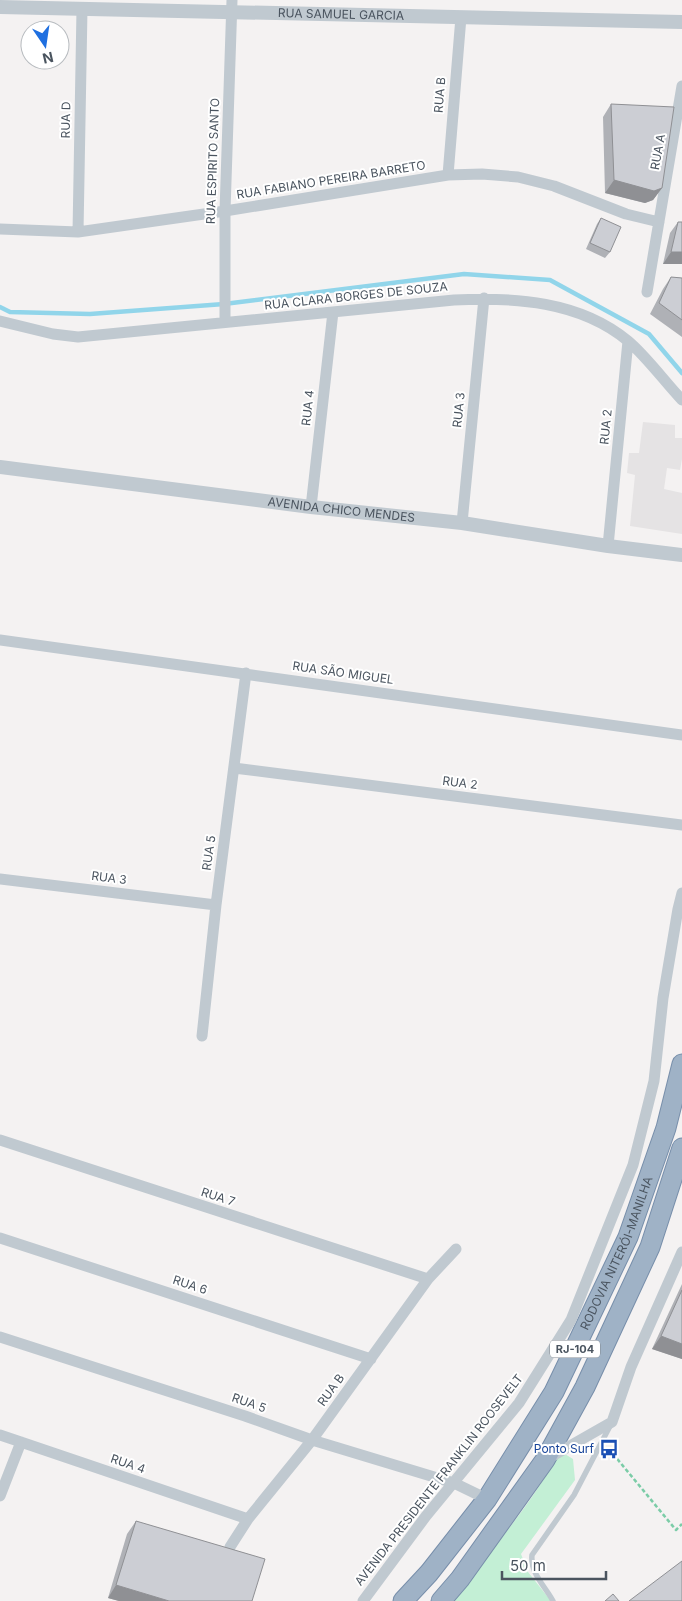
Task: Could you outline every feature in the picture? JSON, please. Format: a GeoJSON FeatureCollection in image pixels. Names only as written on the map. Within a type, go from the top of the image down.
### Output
{"type":"FeatureCollection","features":[{"type":"Feature","properties":{"kind":"highway","name":"RODOVIA NITERÓI-MANILHA"},"geometry":{"type":"LineString","coordinates":[[403,1601],[429,1573],[487,1499],[554,1392],[628,1237],[666,1128],[682,1064]]}},
{"type":"Feature","properties":{"kind":"highway","name":"RODOVIA NITERÓI-MANILHA"},"geometry":{"type":"LineString","coordinates":[[441,1601],[460,1579],[545,1460],[585,1387],[650,1246],[682,1148]]}},
{"type":"Feature","properties":{"kind":"street","name":"RUA SAMUEL GARCIA"},"geometry":{"type":"LineString","coordinates":[[0,7],[82,9],[232,6],[461,17],[682,22]]}},
{"type":"Feature","properties":{"kind":"street","name":"RUA ESPIRITO SANTO"},"geometry":{"type":"LineString","coordinates":[[225,317],[225,211],[232,6]]}},
{"type":"Feature","properties":{"kind":"street","name":"RUA D"},"geometry":{"type":"LineString","coordinates":[[78,232],[82,9]]}},
{"type":"Feature","properties":{"kind":"street","name":"RUA B"},"geometry":{"type":"LineString","coordinates":[[448,174],[461,17]]}},
{"type":"Feature","properties":{"kind":"street","name":"RUA A"},"geometry":{"type":"LineString","coordinates":[[647,292],[682,86]]}},
{"type":"Feature","properties":{"kind":"street","name":"RUA FABIANO PEREIRA BARRETO"},"geometry":{"type":"LineString","coordinates":[[0,229],[78,232],[225,211],[448,174],[518,177],[554,186],[626,214],[660,222]]}},
{"type":"Feature","properties":{"kind":"street","name":"RUA CLARA BORGES DE SOUZA"},"geometry":{"type":"LineString","coordinates":[[0,321],[78,338],[225,317],[333,312],[484,298],[526,300],[577,312],[606,326],[628,341],[682,400]]}},
{"type":"Feature","properties":{"kind":"street","name":"RUA 3"},"geometry":{"type":"LineString","coordinates":[[462,523],[484,298]]}},
{"type":"Feature","properties":{"kind":"street","name":"RUA 4"},"geometry":{"type":"LineString","coordinates":[[311,506],[333,312]]}},
{"type":"Feature","properties":{"kind":"street","name":"RUA 2"},"geometry":{"type":"LineString","coordinates":[[608,546],[628,341]]}},
{"type":"Feature","properties":{"kind":"street","name":"AVENIDA CHICO MENDES"},"geometry":{"type":"LineString","coordinates":[[0,467],[462,523],[608,546],[682,555]]}},
{"type":"Feature","properties":{"kind":"street","name":"RUA SÃO MIGUEL"},"geometry":{"type":"LineString","coordinates":[[0,640],[682,735]]}},
{"type":"Feature","properties":{"kind":"street","name":"RUA 5"},"geometry":{"type":"LineString","coordinates":[[202,1036],[216,905],[246,673]]}},
{"type":"Feature","properties":{"kind":"street","name":"RUA 2"},"geometry":{"type":"LineString","coordinates":[[234,768],[682,824]]}},
{"type":"Feature","properties":{"kind":"street","name":"RUA 3"},"geometry":{"type":"LineString","coordinates":[[0,879],[216,905]]}},
{"type":"Feature","properties":{"kind":"street","name":"AVENIDA PRESIDENTE FRANKLIN ROOSEVELT"},"geometry":{"type":"LineString","coordinates":[[363,1601],[426,1516],[519,1403],[571,1320],[633,1165],[654,1081],[663,998],[682,893]]}},
{"type":"Feature","properties":{"kind":"street"},"geometry":{"type":"LineString","coordinates":[[654,1081],[676,1088]]}},
{"type":"Feature","properties":{"kind":"street","name":"RUA 7"},"geometry":{"type":"LineString","coordinates":[[0,1140],[428,1279]]}},
{"type":"Feature","properties":{"kind":"street","name":"RUA 6"},"geometry":{"type":"LineString","coordinates":[[0,1238],[371,1359]]}},
{"type":"Feature","properties":{"kind":"street","name":"RUA B"},"geometry":{"type":"LineString","coordinates":[[230,1547],[248,1519],[312,1440],[428,1279],[456,1249]]}},
{"type":"Feature","properties":{"kind":"street"},"geometry":{"type":"LineString","coordinates":[[545,1460],[612,1422],[631,1367],[682,1252]]}},
{"type":"Feature","properties":{"kind":"street","name":"RUA 5"},"geometry":{"type":"LineString","coordinates":[[0,1337],[245,1416],[312,1440],[454,1483],[487,1499]]}},
{"type":"Feature","properties":{"kind":"street","name":"RUA 4"},"geometry":{"type":"LineString","coordinates":[[0,1435],[248,1519]]}},
{"type":"Feature","properties":{"kind":"street"},"geometry":{"type":"LineString","coordinates":[[0,1496],[21,1442]]}},
{"type":"Feature","properties":{"kind":"lane"},"geometry":{"type":"LineString","coordinates":[[553,1601],[533,1570],[532,1555],[574,1495],[612,1422]]}},
{"type":"Feature","properties":{"kind":"path"},"geometry":{"type":"LineString","coordinates":[[609,1449],[676,1530],[682,1524]]}},
{"type":"Feature","properties":{"kind":"shaded area"},"geometry":{"type":"Polygon","coordinates":[[[643,422],[675,425],[675,438],[682,438],[680,470],[667,468],[664,489],[682,493],[682,534],[630,526],[635,475],[627,473],[629,453],[639,453],[643,422]]]}},
{"type":"Feature","properties":{"kind":"green space"},"geometry":{"type":"Polygon","coordinates":[[[560,1451],[573,1459],[575,1480],[521,1554],[528,1572],[551,1601],[450,1601],[523,1510],[560,1451]]]}},
{"type":"Feature","properties":{"kind":"building"},"geometry":{"type":"Polygon","coordinates":[[[611,104],[674,107],[662,188],[654,191],[614,180],[611,104]]]}},
{"type":"Feature","properties":{"kind":"building"},"geometry":{"type":"Polygon","coordinates":[[[601,218],[621,227],[610,252],[590,243],[601,218]]]}},
{"type":"Feature","properties":{"kind":"building"},"geometry":{"type":"Polygon","coordinates":[[[678,222],[682,222],[682,252],[671,252],[678,222]]]}},
{"type":"Feature","properties":{"kind":"building"},"geometry":{"type":"Polygon","coordinates":[[[671,277],[682,278],[682,320],[659,303],[671,277]]]}},
{"type":"Feature","properties":{"kind":"building"},"geometry":{"type":"Polygon","coordinates":[[[682,1290],[682,1344],[661,1336],[682,1290]]]}},
{"type":"Feature","properties":{"kind":"building"},"geometry":{"type":"Polygon","coordinates":[[[136,1521],[265,1559],[252,1601],[169,1601],[116,1585],[136,1521]]]}},
{"type":"Feature","properties":{"kind":"building"},"geometry":{"type":"Polygon","coordinates":[[[682,1561],[682,1601],[629,1601],[682,1561]]]}},
{"type":"Feature","properties":{"kind":"building"},"geometry":{"type":"Polygon","coordinates":[[[613,1594],[619,1601],[605,1601],[613,1594]]]}},
{"type":"Feature","properties":{"kind":"waterway"},"geometry":{"type":"LineString","coordinates":[[0,307],[10,312],[90,314],[224,304],[464,274],[550,280],[649,334],[682,373]]}},
{"type":"Feature","properties":{"kind":"place","name":"Ponto Surf"},"geometry":{"type":"Point","coordinates":[609,1449]}}]}
